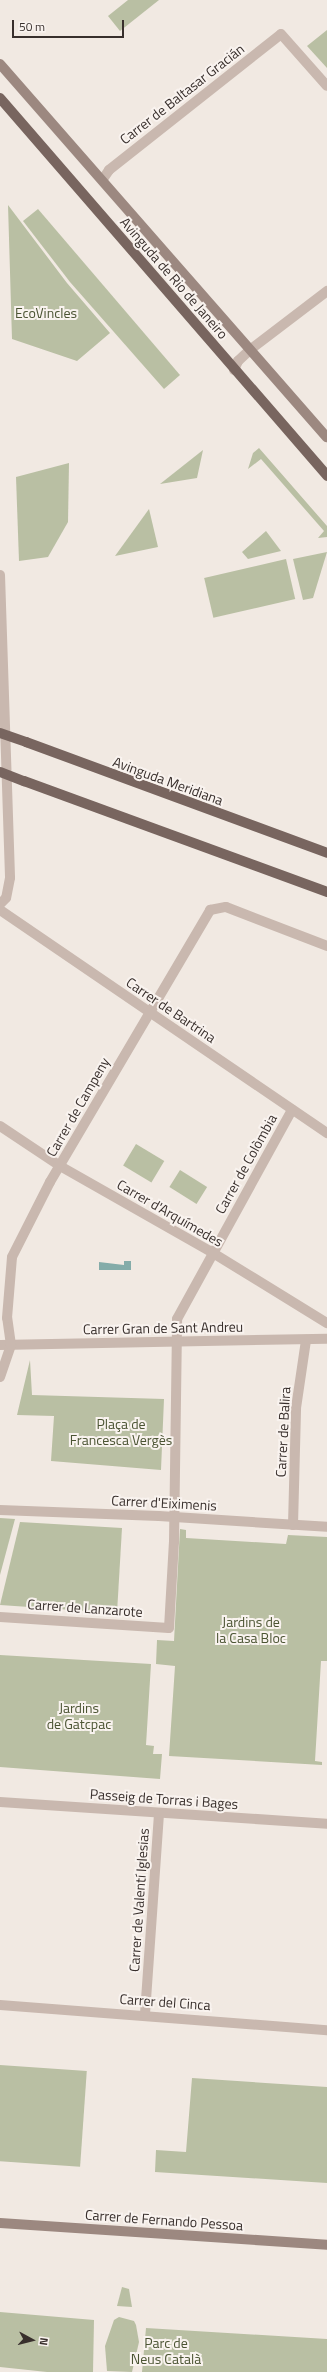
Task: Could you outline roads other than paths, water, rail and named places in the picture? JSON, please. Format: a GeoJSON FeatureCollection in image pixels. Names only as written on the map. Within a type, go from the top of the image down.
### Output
{"type":"FeatureCollection","features":[{"type":"Feature","properties":{"kind":"main road","name":"Avinguda de Rio de Janeiro"},"geometry":{"type":"LineString","coordinates":[[0,64],[327,437]]}},
{"type":"Feature","properties":{"kind":"main road","name":"Avinguda de Rio de Janeiro"},"geometry":{"type":"LineString","coordinates":[[0,98],[327,476]]}},
{"type":"Feature","properties":{"kind":"main road","name":"Avinguda Meridiana"},"geometry":{"type":"LineString","coordinates":[[0,733],[327,853]]}},
{"type":"Feature","properties":{"kind":"main road"},"geometry":{"type":"LineString","coordinates":[[0,772],[327,892]]}},
{"type":"Feature","properties":{"kind":"main road","name":"Carrer de Fernando Pessoa"},"geometry":{"type":"LineString","coordinates":[[0,2223],[327,2245]]}},
{"type":"Feature","properties":{"kind":"street","name":"Carrer de Baltasar Gracián"},"geometry":{"type":"LineString","coordinates":[[103,180],[113,166],[281,34],[327,86]]}},
{"type":"Feature","properties":{"kind":"street"},"geometry":{"type":"LineString","coordinates":[[234,370],[238,361],[251,349],[327,291]]}},
{"type":"Feature","properties":{"kind":"street"},"geometry":{"type":"LineString","coordinates":[[0,575],[10,878],[6,898],[0,904]]}},
{"type":"Feature","properties":{"kind":"street","name":"Carrer de Campeny"},"geometry":{"type":"LineString","coordinates":[[11,1345],[7,1318],[12,1257],[60,1166],[210,910],[226,907],[327,946]]}},
{"type":"Feature","properties":{"kind":"street","name":"Carrer de Bartrina"},"geometry":{"type":"LineString","coordinates":[[0,910],[150,1011],[292,1110],[327,1132]]}},
{"type":"Feature","properties":{"kind":"street","name":"Carrer de Colòmbia"},"geometry":{"type":"LineString","coordinates":[[169,1628],[174,1517],[177,1340],[176,1319],[292,1110]]}},
{"type":"Feature","properties":{"kind":"street","name":"Carrer d'Arquímedes"},"geometry":{"type":"LineString","coordinates":[[0,1126],[60,1166],[213,1253],[327,1323]]}},
{"type":"Feature","properties":{"kind":"street","name":"Carrer Gran de Sant Andreu"},"geometry":{"type":"LineString","coordinates":[[0,1345],[177,1340],[327,1339]]}},
{"type":"Feature","properties":{"kind":"street","name":"Carrer de Balira"},"geometry":{"type":"LineString","coordinates":[[293,1525],[296,1408],[306,1340]]}},
{"type":"Feature","properties":{"kind":"street"},"geometry":{"type":"LineString","coordinates":[[0,1377],[11,1345]]}},
{"type":"Feature","properties":{"kind":"street","name":"Carrer d'Eiximenis"},"geometry":{"type":"LineString","coordinates":[[0,1510],[174,1517],[327,1527]]}},
{"type":"Feature","properties":{"kind":"street","name":"Carrer de Lanzarote"},"geometry":{"type":"LineString","coordinates":[[0,1617],[169,1628]]}},
{"type":"Feature","properties":{"kind":"street","name":"Passeig de Torras i Bages"},"geometry":{"type":"LineString","coordinates":[[0,1802],[327,1824]]}},
{"type":"Feature","properties":{"kind":"street","name":"Carrer de Valentí Iglesias"},"geometry":{"type":"LineString","coordinates":[[144,2014],[159,1813]]}},
{"type":"Feature","properties":{"kind":"street","name":"Carrer del Cinca"},"geometry":{"type":"LineString","coordinates":[[0,2005],[144,2014],[327,2030]]}},
{"type":"Feature","properties":{"kind":"water"},"geometry":{"type":"Polygon","coordinates":[[[124,1261],[131,1261],[131,1270],[99,1270],[99,1262],[124,1265],[124,1261]]]}},
{"type":"Feature","properties":{"kind":"park label","name":"EcoVincles"},"geometry":{"type":"Point","coordinates":[46,313]}},
{"type":"Feature","properties":{"kind":"park label","name":"Plaça de Francesca Vergès"},"geometry":{"type":"Point","coordinates":[121,1432]}},
{"type":"Feature","properties":{"kind":"park label","name":"Jardins de la Casa Bloc"},"geometry":{"type":"Point","coordinates":[251,1630]}},
{"type":"Feature","properties":{"kind":"park label","name":"Jardins de Gatcpac"},"geometry":{"type":"Point","coordinates":[79,1716]}},
{"type":"Feature","properties":{"kind":"park label","name":"Parc de Neus Català"},"geometry":{"type":"Point","coordinates":[166,2352]}}]}
